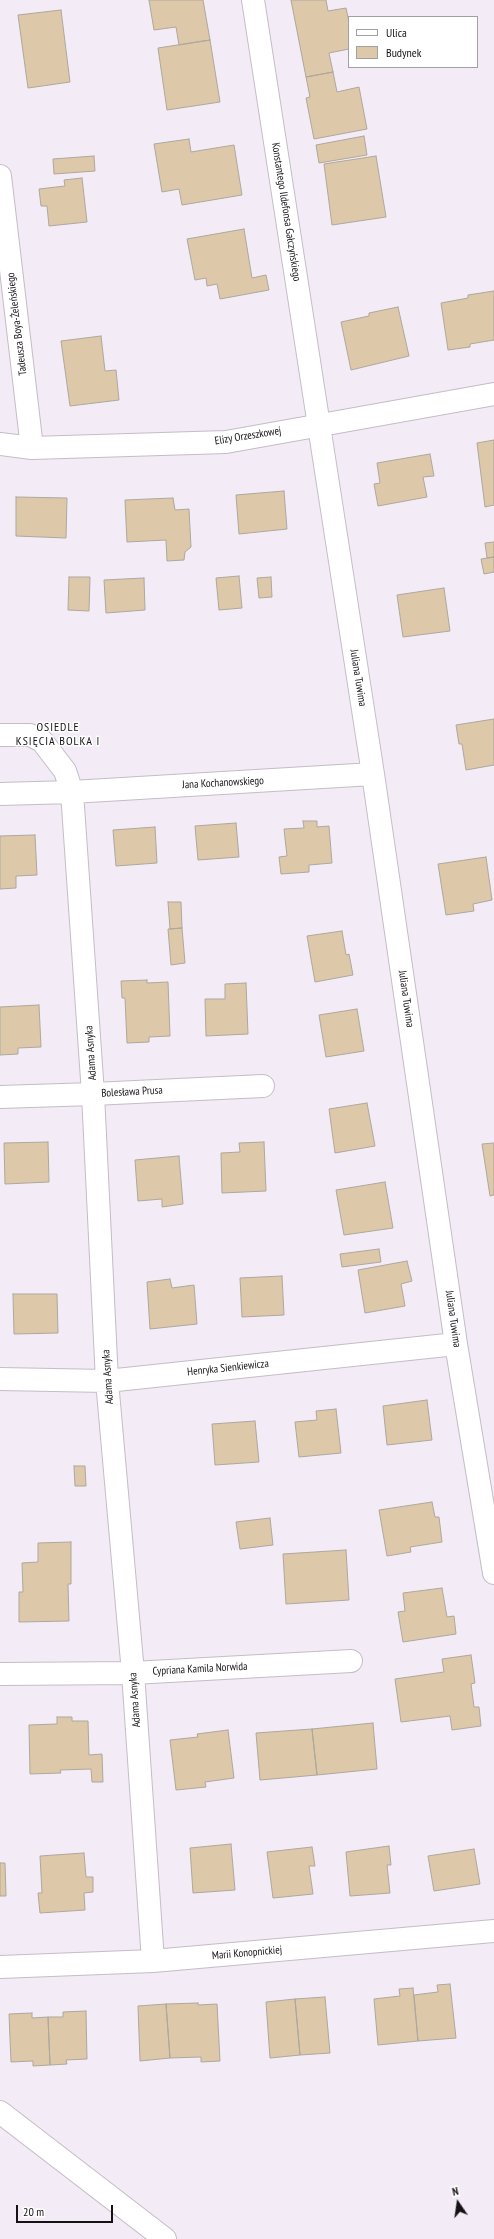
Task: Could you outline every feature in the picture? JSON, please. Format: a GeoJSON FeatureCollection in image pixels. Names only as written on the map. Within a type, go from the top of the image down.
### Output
{"type":"FeatureCollection","features":[{"type":"Feature","properties":{"kind":"street","name":"Konstantego Ildefonsa Gałczyńskiego"},"geometry":{"type":"LineString","coordinates":[[253,0],[319,424]]}},
{"type":"Feature","properties":{"kind":"street","name":"Tadeusza Boya-Żeleńskiego"},"geometry":{"type":"LineString","coordinates":[[0,176],[32,448]]}},
{"type":"Feature","properties":{"kind":"street","name":"Elizy Orzeszkowej"},"geometry":{"type":"LineString","coordinates":[[0,444],[32,448],[226,442],[319,424],[494,394]]}},
{"type":"Feature","properties":{"kind":"street","name":"Juliana Tuwima"},"geometry":{"type":"LineString","coordinates":[[319,424],[373,774],[456,1344],[494,1573]]}},
{"type":"Feature","properties":{"kind":"street"},"geometry":{"type":"LineString","coordinates":[[0,735],[30,735],[42,741],[65,771],[72,792]]}},
{"type":"Feature","properties":{"kind":"street","name":"Jana Kochanowskiego"},"geometry":{"type":"LineString","coordinates":[[0,794],[72,792],[373,774]]}},
{"type":"Feature","properties":{"kind":"street","name":"Adama Asnyka"},"geometry":{"type":"LineString","coordinates":[[72,792],[93,1094],[108,1381],[133,1673],[153,1961]]}},
{"type":"Feature","properties":{"kind":"street","name":"Bolesława Prusa"},"geometry":{"type":"LineString","coordinates":[[0,1097],[263,1086]]}},
{"type":"Feature","properties":{"kind":"street","name":"Henryka Sienkiewicza"},"geometry":{"type":"LineString","coordinates":[[0,1379],[108,1381],[456,1344]]}},
{"type":"Feature","properties":{"kind":"street","name":"Cypriana Kamila Norwida"},"geometry":{"type":"LineString","coordinates":[[0,1674],[133,1673],[351,1661]]}},
{"type":"Feature","properties":{"kind":"street","name":"Marii Konopnickiej"},"geometry":{"type":"LineString","coordinates":[[0,1967],[153,1961],[494,1931]]}},
{"type":"Feature","properties":{"kind":"street"},"geometry":{"type":"LineString","coordinates":[[0,2112],[165,2239]]}},
{"type":"Feature","properties":{"kind":"building"},"geometry":{"type":"Polygon","coordinates":[[[149,0],[203,0],[210,40],[179,45],[176,27],[154,30],[149,0]]]}},
{"type":"Feature","properties":{"kind":"building"},"geometry":{"type":"Polygon","coordinates":[[[291,0],[326,0],[328,11],[346,8],[348,17],[348,49],[329,53],[333,72],[306,77],[291,0]]]}},
{"type":"Feature","properties":{"kind":"building"},"geometry":{"type":"Polygon","coordinates":[[[61,10],[70,82],[28,88],[18,15],[61,10]]]}},
{"type":"Feature","properties":{"kind":"building"},"geometry":{"type":"Polygon","coordinates":[[[210,40],[220,102],[167,110],[158,48],[210,40]]]}},
{"type":"Feature","properties":{"kind":"building"},"geometry":{"type":"Polygon","coordinates":[[[333,72],[337,92],[359,87],[367,129],[314,139],[306,98],[310,97],[306,77],[333,72]]]}},
{"type":"Feature","properties":{"kind":"building"},"geometry":{"type":"Polygon","coordinates":[[[364,136],[367,155],[319,163],[316,145],[364,136]]]}},
{"type":"Feature","properties":{"kind":"building"},"geometry":{"type":"Polygon","coordinates":[[[189,139],[191,152],[234,145],[242,195],[182,205],[179,189],[162,192],[154,144],[189,139]]]}},
{"type":"Feature","properties":{"kind":"building"},"geometry":{"type":"Polygon","coordinates":[[[94,156],[95,171],[54,174],[53,159],[94,156]]]}},
{"type":"Feature","properties":{"kind":"building"},"geometry":{"type":"Polygon","coordinates":[[[376,156],[386,217],[332,225],[324,164],[376,156]]]}},
{"type":"Feature","properties":{"kind":"building"},"geometry":{"type":"Polygon","coordinates":[[[82,178],[87,222],[49,226],[47,206],[41,206],[39,189],[65,186],[64,180],[82,178]]]}},
{"type":"Feature","properties":{"kind":"building"},"geometry":{"type":"Polygon","coordinates":[[[244,229],[252,278],[266,275],[269,290],[220,299],[217,284],[207,286],[206,278],[195,280],[187,239],[244,229]]]}},
{"type":"Feature","properties":{"kind":"building"},"geometry":{"type":"Polygon","coordinates":[[[494,291],[494,340],[470,344],[470,347],[448,350],[441,303],[468,298],[468,295],[494,291]]]}},
{"type":"Feature","properties":{"kind":"building"},"geometry":{"type":"Polygon","coordinates":[[[398,307],[409,356],[351,370],[341,322],[369,316],[369,313],[398,307]]]}},
{"type":"Feature","properties":{"kind":"building"},"geometry":{"type":"Polygon","coordinates":[[[101,336],[105,371],[116,370],[119,400],[70,406],[61,341],[101,336]]]}},
{"type":"Feature","properties":{"kind":"building"},"geometry":{"type":"Polygon","coordinates":[[[494,440],[494,505],[485,507],[477,443],[494,440]]]}},
{"type":"Feature","properties":{"kind":"building"},"geometry":{"type":"Polygon","coordinates":[[[430,454],[434,476],[423,477],[427,497],[378,506],[374,484],[380,483],[377,463],[430,454]]]}},
{"type":"Feature","properties":{"kind":"building"},"geometry":{"type":"Polygon","coordinates":[[[284,491],[287,529],[239,534],[236,495],[284,491]]]}},
{"type":"Feature","properties":{"kind":"building"},"geometry":{"type":"Polygon","coordinates":[[[16,497],[67,498],[66,538],[16,536],[16,497]]]}},
{"type":"Feature","properties":{"kind":"building"},"geometry":{"type":"Polygon","coordinates":[[[173,498],[175,510],[189,509],[191,547],[185,552],[184,560],[167,561],[166,540],[127,542],[125,500],[173,498]]]}},
{"type":"Feature","properties":{"kind":"building"},"geometry":{"type":"Polygon","coordinates":[[[494,542],[494,557],[487,558],[485,543],[494,542]]]}},
{"type":"Feature","properties":{"kind":"building"},"geometry":{"type":"Polygon","coordinates":[[[494,557],[494,572],[484,574],[481,559],[494,557]]]}},
{"type":"Feature","properties":{"kind":"building"},"geometry":{"type":"Polygon","coordinates":[[[239,576],[242,608],[219,610],[216,578],[239,576]]]}},
{"type":"Feature","properties":{"kind":"building"},"geometry":{"type":"Polygon","coordinates":[[[69,577],[90,577],[89,611],[68,610],[69,577]]]}},
{"type":"Feature","properties":{"kind":"building"},"geometry":{"type":"Polygon","coordinates":[[[271,577],[272,597],[259,598],[257,578],[271,577]]]}},
{"type":"Feature","properties":{"kind":"building"},"geometry":{"type":"Polygon","coordinates":[[[144,578],[145,610],[106,613],[104,580],[144,578]]]}},
{"type":"Feature","properties":{"kind":"building"},"geometry":{"type":"Polygon","coordinates":[[[444,588],[450,631],[403,637],[397,595],[444,588]]]}},
{"type":"Feature","properties":{"kind":"building"},"geometry":{"type":"Polygon","coordinates":[[[494,719],[494,765],[466,770],[462,744],[459,744],[456,725],[494,719]]]}},
{"type":"Feature","properties":{"kind":"building"},"geometry":{"type":"Polygon","coordinates":[[[303,821],[317,821],[317,827],[329,826],[332,863],[309,865],[309,872],[281,874],[279,857],[287,856],[284,829],[304,828],[303,821]]]}},
{"type":"Feature","properties":{"kind":"building"},"geometry":{"type":"Polygon","coordinates":[[[236,823],[239,857],[198,860],[195,826],[236,823]]]}},
{"type":"Feature","properties":{"kind":"building"},"geometry":{"type":"Polygon","coordinates":[[[155,827],[157,863],[116,866],[113,830],[155,827]]]}},
{"type":"Feature","properties":{"kind":"building"},"geometry":{"type":"Polygon","coordinates":[[[35,835],[37,875],[16,876],[16,888],[0,889],[0,836],[35,835]]]}},
{"type":"Feature","properties":{"kind":"building"},"geometry":{"type":"Polygon","coordinates":[[[486,857],[492,900],[473,904],[474,911],[446,915],[438,864],[486,857]]]}},
{"type":"Feature","properties":{"kind":"building"},"geometry":{"type":"Polygon","coordinates":[[[168,902],[181,902],[182,928],[170,929],[168,902]]]}},
{"type":"Feature","properties":{"kind":"building"},"geometry":{"type":"Polygon","coordinates":[[[182,928],[185,963],[171,965],[168,929],[182,928]]]}},
{"type":"Feature","properties":{"kind":"building"},"geometry":{"type":"Polygon","coordinates":[[[342,931],[346,955],[349,954],[353,975],[315,982],[307,936],[342,931]]]}},
{"type":"Feature","properties":{"kind":"building"},"geometry":{"type":"Polygon","coordinates":[[[147,980],[147,983],[168,982],[170,1036],[149,1037],[149,1042],[127,1043],[125,998],[122,998],[121,981],[147,980]]]}},
{"type":"Feature","properties":{"kind":"building"},"geometry":{"type":"Polygon","coordinates":[[[246,983],[248,1034],[206,1036],[205,999],[225,999],[225,984],[246,983]]]}},
{"type":"Feature","properties":{"kind":"building"},"geometry":{"type":"Polygon","coordinates":[[[39,1005],[41,1047],[18,1048],[18,1054],[0,1055],[0,1007],[39,1005]]]}},
{"type":"Feature","properties":{"kind":"building"},"geometry":{"type":"Polygon","coordinates":[[[357,1009],[364,1051],[326,1057],[319,1015],[357,1009]]]}},
{"type":"Feature","properties":{"kind":"building"},"geometry":{"type":"Polygon","coordinates":[[[367,1103],[375,1146],[335,1153],[329,1109],[367,1103]]]}},
{"type":"Feature","properties":{"kind":"building"},"geometry":{"type":"Polygon","coordinates":[[[48,1142],[49,1182],[5,1184],[4,1143],[48,1142]]]}},
{"type":"Feature","properties":{"kind":"building"},"geometry":{"type":"Polygon","coordinates":[[[264,1142],[266,1191],[222,1193],[221,1153],[240,1152],[239,1143],[264,1142]]]}},
{"type":"Feature","properties":{"kind":"building"},"geometry":{"type":"Polygon","coordinates":[[[494,1143],[494,1195],[490,1196],[482,1144],[494,1143]]]}},
{"type":"Feature","properties":{"kind":"building"},"geometry":{"type":"Polygon","coordinates":[[[179,1156],[183,1204],[162,1207],[162,1199],[138,1201],[135,1160],[179,1156]]]}},
{"type":"Feature","properties":{"kind":"building"},"geometry":{"type":"Polygon","coordinates":[[[385,1182],[393,1228],[344,1235],[336,1190],[385,1182]]]}},
{"type":"Feature","properties":{"kind":"building"},"geometry":{"type":"Polygon","coordinates":[[[379,1249],[381,1262],[342,1267],[340,1254],[379,1249]]]}},
{"type":"Feature","properties":{"kind":"building"},"geometry":{"type":"Polygon","coordinates":[[[407,1261],[412,1281],[401,1284],[405,1306],[365,1313],[358,1270],[407,1261]]]}},
{"type":"Feature","properties":{"kind":"building"},"geometry":{"type":"Polygon","coordinates":[[[282,1276],[284,1315],[242,1317],[240,1278],[282,1276]]]}},
{"type":"Feature","properties":{"kind":"building"},"geometry":{"type":"Polygon","coordinates":[[[170,1279],[172,1288],[194,1285],[197,1324],[150,1329],[147,1282],[170,1279]]]}},
{"type":"Feature","properties":{"kind":"building"},"geometry":{"type":"Polygon","coordinates":[[[13,1294],[57,1294],[58,1333],[14,1334],[13,1294]]]}},
{"type":"Feature","properties":{"kind":"building"},"geometry":{"type":"Polygon","coordinates":[[[427,1400],[432,1440],[387,1445],[383,1406],[427,1400]]]}},
{"type":"Feature","properties":{"kind":"building"},"geometry":{"type":"Polygon","coordinates":[[[336,1409],[341,1453],[299,1457],[295,1422],[317,1420],[316,1411],[336,1409]]]}},
{"type":"Feature","properties":{"kind":"building"},"geometry":{"type":"Polygon","coordinates":[[[255,1421],[259,1462],[215,1465],[212,1424],[255,1421]]]}},
{"type":"Feature","properties":{"kind":"building"},"geometry":{"type":"Polygon","coordinates":[[[74,1466],[85,1466],[86,1486],[75,1486],[74,1466]]]}},
{"type":"Feature","properties":{"kind":"building"},"geometry":{"type":"Polygon","coordinates":[[[432,1502],[435,1517],[439,1517],[442,1542],[410,1547],[411,1552],[387,1556],[379,1510],[432,1502]]]}},
{"type":"Feature","properties":{"kind":"building"},"geometry":{"type":"Polygon","coordinates":[[[270,1518],[273,1545],[240,1549],[236,1522],[270,1518]]]}},
{"type":"Feature","properties":{"kind":"building"},"geometry":{"type":"Polygon","coordinates":[[[71,1542],[71,1584],[68,1584],[69,1621],[19,1622],[19,1592],[23,1592],[22,1563],[38,1562],[38,1543],[71,1542]]]}},
{"type":"Feature","properties":{"kind":"building"},"geometry":{"type":"Polygon","coordinates":[[[346,1550],[349,1600],[286,1604],[283,1554],[346,1550]]]}},
{"type":"Feature","properties":{"kind":"building"},"geometry":{"type":"Polygon","coordinates":[[[442,1588],[447,1617],[454,1616],[456,1634],[403,1642],[398,1612],[405,1611],[403,1593],[442,1588]]]}},
{"type":"Feature","properties":{"kind":"building"},"geometry":{"type":"Polygon","coordinates":[[[471,1655],[475,1683],[471,1684],[474,1707],[479,1707],[481,1726],[452,1730],[450,1716],[401,1722],[395,1679],[444,1672],[442,1659],[471,1655]]]}},
{"type":"Feature","properties":{"kind":"building"},"geometry":{"type":"Polygon","coordinates":[[[57,1717],[72,1717],[72,1721],[88,1721],[89,1755],[102,1754],[103,1782],[92,1782],[91,1769],[60,1770],[61,1773],[30,1774],[29,1725],[57,1724],[57,1717]]]}},
{"type":"Feature","properties":{"kind":"building"},"geometry":{"type":"Polygon","coordinates":[[[373,1723],[377,1769],[317,1775],[312,1729],[373,1723]]]}},
{"type":"Feature","properties":{"kind":"building"},"geometry":{"type":"Polygon","coordinates":[[[312,1729],[317,1775],[260,1780],[256,1733],[312,1729]]]}},
{"type":"Feature","properties":{"kind":"building"},"geometry":{"type":"Polygon","coordinates":[[[228,1730],[234,1778],[205,1782],[206,1787],[176,1790],[170,1740],[198,1737],[197,1734],[228,1730]]]}},
{"type":"Feature","properties":{"kind":"building"},"geometry":{"type":"Polygon","coordinates":[[[231,1844],[235,1890],[193,1893],[190,1848],[231,1844]]]}},
{"type":"Feature","properties":{"kind":"building"},"geometry":{"type":"Polygon","coordinates":[[[389,1846],[391,1865],[387,1865],[390,1893],[350,1896],[346,1852],[389,1846]]]}},
{"type":"Feature","properties":{"kind":"building"},"geometry":{"type":"Polygon","coordinates":[[[312,1847],[315,1866],[309,1866],[313,1894],[273,1898],[267,1852],[312,1847]]]}},
{"type":"Feature","properties":{"kind":"building"},"geometry":{"type":"Polygon","coordinates":[[[474,1849],[480,1884],[434,1891],[428,1856],[474,1849]]]}},
{"type":"Feature","properties":{"kind":"building"},"geometry":{"type":"Polygon","coordinates":[[[84,1853],[86,1877],[93,1877],[93,1892],[84,1893],[85,1910],[40,1913],[38,1893],[42,1893],[40,1856],[84,1853]]]}},
{"type":"Feature","properties":{"kind":"building"},"geometry":{"type":"Polygon","coordinates":[[[0,1863],[5,1863],[6,1896],[0,1896],[0,1863]]]}},
{"type":"Feature","properties":{"kind":"building"},"geometry":{"type":"Polygon","coordinates":[[[450,1984],[456,2038],[418,2041],[414,1995],[438,1992],[437,1985],[450,1984]]]}},
{"type":"Feature","properties":{"kind":"building"},"geometry":{"type":"Polygon","coordinates":[[[413,1988],[418,2041],[378,2045],[374,1999],[400,1996],[399,1989],[413,1988]]]}},
{"type":"Feature","properties":{"kind":"building"},"geometry":{"type":"Polygon","coordinates":[[[325,1997],[330,2053],[300,2055],[295,1999],[325,1997]]]}},
{"type":"Feature","properties":{"kind":"building"},"geometry":{"type":"Polygon","coordinates":[[[295,1999],[300,2055],[270,2058],[266,2002],[295,1999]]]}},
{"type":"Feature","properties":{"kind":"building"},"geometry":{"type":"Polygon","coordinates":[[[198,2003],[198,2005],[217,2004],[220,2061],[201,2062],[201,2057],[170,2058],[166,2004],[198,2003]]]}},
{"type":"Feature","properties":{"kind":"building"},"geometry":{"type":"Polygon","coordinates":[[[166,2004],[170,2058],[140,2061],[138,2006],[166,2004]]]}},
{"type":"Feature","properties":{"kind":"building"},"geometry":{"type":"Polygon","coordinates":[[[86,2011],[87,2059],[66,2060],[67,2064],[50,2065],[48,2017],[63,2017],[63,2012],[86,2011]]]}},
{"type":"Feature","properties":{"kind":"building"},"geometry":{"type":"Polygon","coordinates":[[[32,2013],[32,2018],[48,2017],[50,2065],[33,2066],[33,2061],[11,2062],[9,2014],[32,2013]]]}},
{"type":"Feature","properties":{"kind":"district","name":"OSIEDLE KSIĘCIA BOLKA I"},"geometry":{"type":"Point","coordinates":[58,735]}}]}
